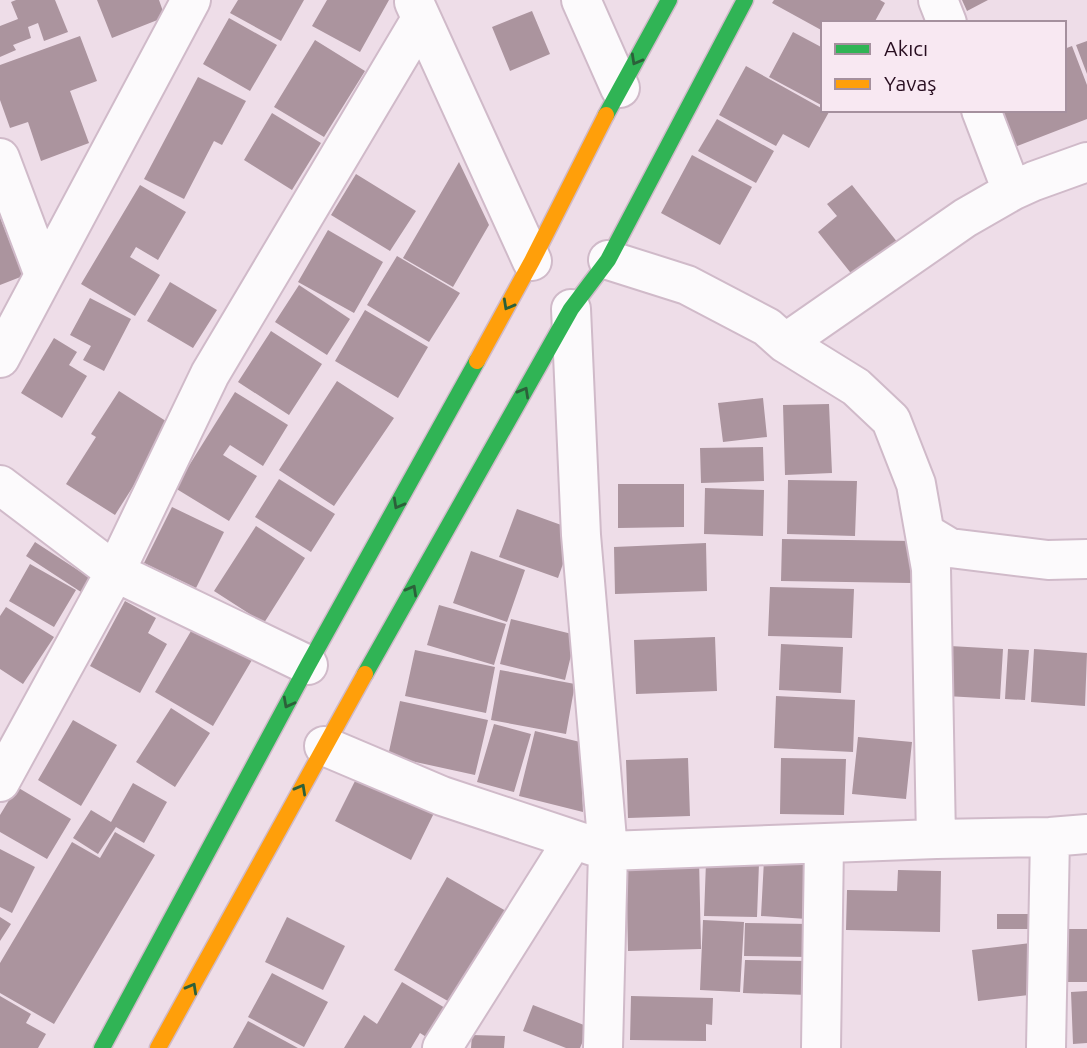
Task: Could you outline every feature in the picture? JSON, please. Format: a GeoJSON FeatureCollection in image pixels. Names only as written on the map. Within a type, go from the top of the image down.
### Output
{"type":"FeatureCollection","features":[{"type":"Feature","properties":{"kind":"main road"},"geometry":{"type":"LineString","coordinates":[[102,1048],[308,665],[532,261],[620,88],[669,0]]}},
{"type":"Feature","properties":{"kind":"main road"},"geometry":{"type":"LineString","coordinates":[[158,1048],[324,746],[571,309],[608,260],[745,0]]}},
{"type":"Feature","properties":{"kind":"street"},"geometry":{"type":"LineString","coordinates":[[581,0],[620,88]]}},
{"type":"Feature","properties":{"kind":"street"},"geometry":{"type":"LineString","coordinates":[[938,0],[946,21]]}},
{"type":"Feature","properties":{"kind":"street"},"geometry":{"type":"LineString","coordinates":[[0,358],[184,4]]}},
{"type":"Feature","properties":{"kind":"street"},"geometry":{"type":"LineString","coordinates":[[417,9],[532,261]]}},
{"type":"Feature","properties":{"kind":"street"},"geometry":{"type":"LineString","coordinates":[[0,782],[116,572],[210,374],[417,9]]}},
{"type":"Feature","properties":{"kind":"street"},"geometry":{"type":"LineString","coordinates":[[982,112],[1012,191]]}},
{"type":"Feature","properties":{"kind":"street"},"geometry":{"type":"LineString","coordinates":[[0,158],[44,275]]}},
{"type":"Feature","properties":{"kind":"street"},"geometry":{"type":"LineString","coordinates":[[785,343],[965,218],[1012,191],[1087,162]]}},
{"type":"Feature","properties":{"kind":"street"},"geometry":{"type":"LineString","coordinates":[[608,260],[687,285],[767,327],[785,343],[856,387],[891,420],[916,484],[932,569],[936,839]]}},
{"type":"Feature","properties":{"kind":"street"},"geometry":{"type":"LineString","coordinates":[[571,309],[591,845],[603,1048]]}},
{"type":"Feature","properties":{"kind":"street"},"geometry":{"type":"LineString","coordinates":[[0,485],[116,572],[308,665]]}},
{"type":"Feature","properties":{"kind":"street"},"geometry":{"type":"LineString","coordinates":[[925,533],[950,548],[1048,560],[1087,559]]}},
{"type":"Feature","properties":{"kind":"street"},"geometry":{"type":"LineString","coordinates":[[324,746],[442,796],[591,845],[824,844],[1068,835],[1046,1048]]}},
{"type":"Feature","properties":{"kind":"street"},"geometry":{"type":"LineString","coordinates":[[821,1048],[824,844]]}},
{"type":"Feature","properties":{"kind":"street"},"geometry":{"type":"LineString","coordinates":[[442,1048],[591,845]]}},
{"type":"Feature","properties":{"kind":"building"},"geometry":{"type":"Polygon","coordinates":[[[55,0],[68,32],[44,41],[38,23],[28,27],[31,38],[13,45],[16,50],[0,57],[0,26],[18,19],[11,2],[55,0]]]}},
{"type":"Feature","properties":{"kind":"building"},"geometry":{"type":"Polygon","coordinates":[[[97,0],[159,0],[165,17],[112,38],[97,0]]]}},
{"type":"Feature","properties":{"kind":"building"},"geometry":{"type":"Polygon","coordinates":[[[238,0],[304,0],[281,41],[230,13],[238,0]]]}},
{"type":"Feature","properties":{"kind":"building"},"geometry":{"type":"Polygon","coordinates":[[[327,0],[389,0],[360,52],[312,26],[327,0]]]}},
{"type":"Feature","properties":{"kind":"building"},"geometry":{"type":"Polygon","coordinates":[[[774,0],[880,0],[885,3],[875,21],[821,21],[821,30],[772,3],[774,0]]]}},
{"type":"Feature","properties":{"kind":"building"},"geometry":{"type":"Polygon","coordinates":[[[962,0],[988,0],[967,11],[962,0]]]}},
{"type":"Feature","properties":{"kind":"building"},"geometry":{"type":"Polygon","coordinates":[[[532,11],[550,54],[510,71],[492,27],[532,11]]]}},
{"type":"Feature","properties":{"kind":"building"},"geometry":{"type":"Polygon","coordinates":[[[229,18],[277,45],[250,91],[203,64],[229,18]]]}},
{"type":"Feature","properties":{"kind":"building"},"geometry":{"type":"Polygon","coordinates":[[[793,32],[821,47],[821,105],[769,77],[793,32]]]}},
{"type":"Feature","properties":{"kind":"building"},"geometry":{"type":"Polygon","coordinates":[[[80,36],[97,81],[70,91],[89,143],[41,161],[28,122],[10,128],[0,100],[0,65],[80,36]]]}},
{"type":"Feature","properties":{"kind":"building"},"geometry":{"type":"Polygon","coordinates":[[[315,40],[365,71],[324,137],[274,107],[315,40]]]}},
{"type":"Feature","properties":{"kind":"building"},"geometry":{"type":"Polygon","coordinates":[[[1087,41],[1087,74],[1076,45],[1087,41]]]}},
{"type":"Feature","properties":{"kind":"building"},"geometry":{"type":"Polygon","coordinates":[[[1072,46],[1087,85],[1087,119],[1012,148],[999,112],[1066,112],[1066,48],[1072,46]]]}},
{"type":"Feature","properties":{"kind":"building"},"geometry":{"type":"Polygon","coordinates":[[[746,66],[821,108],[821,112],[829,112],[809,148],[783,134],[776,146],[719,115],[746,66]]]}},
{"type":"Feature","properties":{"kind":"building"},"geometry":{"type":"Polygon","coordinates":[[[198,77],[246,101],[222,145],[214,141],[184,199],[144,179],[198,77]]]}},
{"type":"Feature","properties":{"kind":"building"},"geometry":{"type":"Polygon","coordinates":[[[272,113],[321,143],[292,190],[244,160],[272,113]]]}},
{"type":"Feature","properties":{"kind":"building"},"geometry":{"type":"Polygon","coordinates":[[[717,119],[774,151],[756,183],[698,151],[717,119]]]}},
{"type":"Feature","properties":{"kind":"building"},"geometry":{"type":"Polygon","coordinates":[[[692,155],[752,187],[720,245],[661,213],[692,155]]]}},
{"type":"Feature","properties":{"kind":"building"},"geometry":{"type":"Polygon","coordinates":[[[459,162],[489,225],[453,287],[403,258],[459,162]]]}},
{"type":"Feature","properties":{"kind":"building"},"geometry":{"type":"Polygon","coordinates":[[[356,174],[416,211],[390,251],[331,215],[356,174]]]}},
{"type":"Feature","properties":{"kind":"building"},"geometry":{"type":"Polygon","coordinates":[[[140,185],[186,212],[158,260],[136,247],[130,257],[160,275],[135,316],[81,284],[140,185]]]}},
{"type":"Feature","properties":{"kind":"building"},"geometry":{"type":"Polygon","coordinates":[[[852,185],[898,243],[854,277],[818,232],[837,216],[827,204],[852,185]]]}},
{"type":"Feature","properties":{"kind":"building"},"geometry":{"type":"Polygon","coordinates":[[[0,217],[23,276],[0,285],[0,217]]]}},
{"type":"Feature","properties":{"kind":"building"},"geometry":{"type":"Polygon","coordinates":[[[328,230],[383,262],[354,313],[298,282],[328,230]]]}},
{"type":"Feature","properties":{"kind":"building"},"geometry":{"type":"Polygon","coordinates":[[[397,256],[460,293],[429,342],[367,305],[397,256]]]}},
{"type":"Feature","properties":{"kind":"building"},"geometry":{"type":"Polygon","coordinates":[[[170,282],[217,310],[193,348],[147,321],[170,282]]]}},
{"type":"Feature","properties":{"kind":"building"},"geometry":{"type":"Polygon","coordinates":[[[299,285],[350,319],[327,355],[275,322],[299,285]]]}},
{"type":"Feature","properties":{"kind":"building"},"geometry":{"type":"Polygon","coordinates":[[[90,298],[131,319],[104,371],[83,360],[91,346],[70,335],[90,298]]]}},
{"type":"Feature","properties":{"kind":"building"},"geometry":{"type":"Polygon","coordinates":[[[365,310],[428,347],[398,398],[335,361],[365,310]]]}},
{"type":"Feature","properties":{"kind":"building"},"geometry":{"type":"Polygon","coordinates":[[[271,331],[322,364],[289,415],[238,382],[271,331]]]}},
{"type":"Feature","properties":{"kind":"building"},"geometry":{"type":"Polygon","coordinates":[[[54,338],[77,352],[69,365],[87,376],[62,418],[21,393],[54,338]]]}},
{"type":"Feature","properties":{"kind":"building"},"geometry":{"type":"Polygon","coordinates":[[[337,381],[394,418],[334,506],[279,470],[337,381]]]}},
{"type":"Feature","properties":{"kind":"building"},"geometry":{"type":"Polygon","coordinates":[[[119,391],[172,425],[115,515],[66,484],[96,437],[91,434],[119,391]]]}},
{"type":"Feature","properties":{"kind":"building"},"geometry":{"type":"Polygon","coordinates":[[[235,392],[288,425],[263,466],[230,445],[223,455],[257,476],[229,521],[175,488],[235,392]]]}},
{"type":"Feature","properties":{"kind":"building"},"geometry":{"type":"Polygon","coordinates":[[[763,398],[767,437],[723,442],[718,403],[763,398]]]}},
{"type":"Feature","properties":{"kind":"building"},"geometry":{"type":"Polygon","coordinates":[[[829,404],[832,473],[785,475],[783,405],[829,404]]]}},
{"type":"Feature","properties":{"kind":"building"},"geometry":{"type":"Polygon","coordinates":[[[763,447],[764,481],[701,483],[700,448],[763,447]]]}},
{"type":"Feature","properties":{"kind":"building"},"geometry":{"type":"Polygon","coordinates":[[[279,479],[335,514],[311,552],[255,517],[279,479]]]}},
{"type":"Feature","properties":{"kind":"building"},"geometry":{"type":"Polygon","coordinates":[[[788,480],[857,481],[855,536],[787,534],[788,480]]]}},
{"type":"Feature","properties":{"kind":"building"},"geometry":{"type":"Polygon","coordinates":[[[618,484],[684,484],[684,527],[618,528],[618,484]]]}},
{"type":"Feature","properties":{"kind":"building"},"geometry":{"type":"Polygon","coordinates":[[[705,488],[764,490],[763,536],[704,534],[705,488]]]}},
{"type":"Feature","properties":{"kind":"building"},"geometry":{"type":"Polygon","coordinates":[[[172,507],[224,532],[196,588],[144,563],[172,507]]]}},
{"type":"Feature","properties":{"kind":"building"},"geometry":{"type":"Polygon","coordinates":[[[517,509],[575,530],[558,578],[499,557],[517,509]]]}},
{"type":"Feature","properties":{"kind":"building"},"geometry":{"type":"Polygon","coordinates":[[[256,526],[305,558],[264,623],[214,591],[256,526]]]}},
{"type":"Feature","properties":{"kind":"building"},"geometry":{"type":"Polygon","coordinates":[[[782,539],[912,541],[911,583],[781,581],[782,539]]]}},
{"type":"Feature","properties":{"kind":"building"},"geometry":{"type":"Polygon","coordinates":[[[35,542],[90,578],[81,592],[26,556],[35,542]]]}},
{"type":"Feature","properties":{"kind":"building"},"geometry":{"type":"Polygon","coordinates":[[[706,543],[707,591],[615,594],[614,547],[706,543]]]}},
{"type":"Feature","properties":{"kind":"building"},"geometry":{"type":"Polygon","coordinates":[[[471,551],[525,570],[507,622],[453,603],[471,551]]]}},
{"type":"Feature","properties":{"kind":"building"},"geometry":{"type":"Polygon","coordinates":[[[30,564],[76,590],[54,627],[9,601],[30,564]]]}},
{"type":"Feature","properties":{"kind":"building"},"geometry":{"type":"Polygon","coordinates":[[[770,587],[854,589],[852,638],[768,636],[770,587]]]}},
{"type":"Feature","properties":{"kind":"building"},"geometry":{"type":"Polygon","coordinates":[[[125,601],[156,618],[148,633],[167,644],[140,693],[90,666],[125,601]]]}},
{"type":"Feature","properties":{"kind":"building"},"geometry":{"type":"Polygon","coordinates":[[[439,605],[506,624],[494,665],[427,645],[439,605]]]}},
{"type":"Feature","properties":{"kind":"building"},"geometry":{"type":"Polygon","coordinates":[[[6,607],[54,637],[23,684],[0,669],[0,616],[6,607]]]}},
{"type":"Feature","properties":{"kind":"building"},"geometry":{"type":"Polygon","coordinates":[[[511,619],[576,635],[565,680],[500,664],[511,619]]]}},
{"type":"Feature","properties":{"kind":"building"},"geometry":{"type":"Polygon","coordinates":[[[194,626],[252,660],[213,726],[155,692],[194,626]]]}},
{"type":"Feature","properties":{"kind":"building"},"geometry":{"type":"Polygon","coordinates":[[[715,637],[717,691],[636,694],[634,640],[715,637]]]}},
{"type":"Feature","properties":{"kind":"building"},"geometry":{"type":"Polygon","coordinates":[[[781,644],[843,647],[841,693],[779,690],[781,644]]]}},
{"type":"Feature","properties":{"kind":"building"},"geometry":{"type":"Polygon","coordinates":[[[950,646],[1003,649],[1000,699],[946,696],[950,646]]]}},
{"type":"Feature","properties":{"kind":"building"},"geometry":{"type":"Polygon","coordinates":[[[1008,649],[1029,650],[1025,700],[1005,699],[1008,649]]]}},
{"type":"Feature","properties":{"kind":"building"},"geometry":{"type":"Polygon","coordinates":[[[1034,649],[1087,653],[1085,706],[1031,702],[1034,649]]]}},
{"type":"Feature","properties":{"kind":"building"},"geometry":{"type":"Polygon","coordinates":[[[415,650],[495,667],[486,713],[405,696],[415,650]]]}},
{"type":"Feature","properties":{"kind":"building"},"geometry":{"type":"Polygon","coordinates":[[[500,670],[575,684],[566,734],[491,720],[500,670]]]}},
{"type":"Feature","properties":{"kind":"building"},"geometry":{"type":"Polygon","coordinates":[[[776,696],[855,700],[853,752],[774,748],[776,696]]]}},
{"type":"Feature","properties":{"kind":"building"},"geometry":{"type":"Polygon","coordinates":[[[400,701],[488,720],[475,775],[388,756],[400,701]]]}},
{"type":"Feature","properties":{"kind":"building"},"geometry":{"type":"Polygon","coordinates":[[[171,708],[210,733],[175,787],[136,762],[171,708]]]}},
{"type":"Feature","properties":{"kind":"building"},"geometry":{"type":"Polygon","coordinates":[[[73,720],[117,745],[81,806],[38,780],[73,720]]]}},
{"type":"Feature","properties":{"kind":"building"},"geometry":{"type":"Polygon","coordinates":[[[494,724],[531,734],[514,792],[477,782],[494,724]]]}},
{"type":"Feature","properties":{"kind":"building"},"geometry":{"type":"Polygon","coordinates":[[[535,731],[580,742],[583,812],[519,796],[535,731]]]}},
{"type":"Feature","properties":{"kind":"building"},"geometry":{"type":"Polygon","coordinates":[[[858,737],[912,742],[906,799],[852,794],[858,737]]]}},
{"type":"Feature","properties":{"kind":"building"},"geometry":{"type":"Polygon","coordinates":[[[688,758],[690,816],[628,818],[626,760],[688,758]]]}},
{"type":"Feature","properties":{"kind":"building"},"geometry":{"type":"Polygon","coordinates":[[[781,758],[846,759],[844,815],[780,814],[781,758]]]}},
{"type":"Feature","properties":{"kind":"building"},"geometry":{"type":"Polygon","coordinates":[[[358,775],[434,813],[411,860],[335,821],[358,775]]]}},
{"type":"Feature","properties":{"kind":"building"},"geometry":{"type":"Polygon","coordinates":[[[133,783],[167,802],[144,843],[116,827],[98,854],[73,838],[91,810],[111,822],[133,783]]]}},
{"type":"Feature","properties":{"kind":"building"},"geometry":{"type":"Polygon","coordinates":[[[17,787],[71,819],[47,859],[0,832],[0,815],[17,787]]]}},
{"type":"Feature","properties":{"kind":"building"},"geometry":{"type":"Polygon","coordinates":[[[115,832],[155,855],[54,1024],[0,993],[0,963],[72,842],[100,858],[115,832]]]}},
{"type":"Feature","properties":{"kind":"building"},"geometry":{"type":"Polygon","coordinates":[[[0,849],[35,867],[12,913],[0,907],[0,849]]]}},
{"type":"Feature","properties":{"kind":"building"},"geometry":{"type":"Polygon","coordinates":[[[699,858],[701,949],[628,951],[626,859],[699,858]]]}},
{"type":"Feature","properties":{"kind":"building"},"geometry":{"type":"Polygon","coordinates":[[[764,860],[809,862],[807,919],[761,916],[764,860]]]}},
{"type":"Feature","properties":{"kind":"building"},"geometry":{"type":"Polygon","coordinates":[[[706,862],[759,863],[757,917],[704,916],[706,862]]]}},
{"type":"Feature","properties":{"kind":"building"},"geometry":{"type":"Polygon","coordinates":[[[898,870],[941,871],[940,932],[846,930],[847,890],[897,891],[898,870]]]}},
{"type":"Feature","properties":{"kind":"building"},"geometry":{"type":"Polygon","coordinates":[[[447,877],[506,911],[453,1004],[394,970],[447,877]]]}},
{"type":"Feature","properties":{"kind":"building"},"geometry":{"type":"Polygon","coordinates":[[[997,914],[1039,914],[1040,929],[997,929],[997,914]]]}},
{"type":"Feature","properties":{"kind":"building"},"geometry":{"type":"Polygon","coordinates":[[[0,917],[11,924],[0,941],[0,917]]]}},
{"type":"Feature","properties":{"kind":"building"},"geometry":{"type":"Polygon","coordinates":[[[287,917],[345,946],[323,990],[265,962],[287,917]]]}},
{"type":"Feature","properties":{"kind":"building"},"geometry":{"type":"Polygon","coordinates":[[[703,920],[744,922],[740,992],[700,990],[703,920]]]}},
{"type":"Feature","properties":{"kind":"building"},"geometry":{"type":"Polygon","coordinates":[[[745,923],[809,924],[808,957],[744,956],[745,923]]]}},
{"type":"Feature","properties":{"kind":"building"},"geometry":{"type":"Polygon","coordinates":[[[1067,929],[1087,929],[1087,982],[1066,982],[1067,929]]]}},
{"type":"Feature","properties":{"kind":"building"},"geometry":{"type":"Polygon","coordinates":[[[1031,943],[1037,994],[978,1001],[972,950],[1031,943]]]}},
{"type":"Feature","properties":{"kind":"building"},"geometry":{"type":"Polygon","coordinates":[[[745,960],[809,961],[808,995],[743,993],[745,960]]]}},
{"type":"Feature","properties":{"kind":"building"},"geometry":{"type":"Polygon","coordinates":[[[272,973],[328,1002],[304,1047],[248,1017],[272,973]]]}},
{"type":"Feature","properties":{"kind":"building"},"geometry":{"type":"Polygon","coordinates":[[[402,982],[455,1014],[437,1044],[420,1033],[411,1048],[344,1048],[364,1015],[377,1024],[402,982]]]}},
{"type":"Feature","properties":{"kind":"building"},"geometry":{"type":"Polygon","coordinates":[[[1087,991],[1087,1043],[1073,1044],[1071,992],[1087,991]]]}},
{"type":"Feature","properties":{"kind":"building"},"geometry":{"type":"Polygon","coordinates":[[[0,996],[31,1014],[26,1023],[46,1034],[38,1048],[0,1048],[0,996]]]}},
{"type":"Feature","properties":{"kind":"building"},"geometry":{"type":"Polygon","coordinates":[[[631,996],[713,998],[712,1025],[706,1024],[706,1041],[630,1040],[631,996]]]}},
{"type":"Feature","properties":{"kind":"building"},"geometry":{"type":"Polygon","coordinates":[[[533,1005],[589,1027],[580,1048],[566,1048],[523,1031],[533,1005]]]}},
{"type":"Feature","properties":{"kind":"building"},"geometry":{"type":"Polygon","coordinates":[[[248,1021],[298,1048],[233,1048],[248,1021]]]}},
{"type":"Feature","properties":{"kind":"building"},"geometry":{"type":"Polygon","coordinates":[[[472,1035],[505,1036],[504,1048],[471,1048],[472,1035]]]}},
{"type":"Feature","properties":{"kind":"traffic: fast"},"geometry":{"type":"LineString","coordinates":[[606,115],[669,0]]}},
{"type":"Feature","properties":{"kind":"traffic: fast"},"geometry":{"type":"LineString","coordinates":[[365,674],[571,309],[608,260],[745,0]]}},
{"type":"Feature","properties":{"kind":"traffic: fast"},"geometry":{"type":"LineString","coordinates":[[102,1048],[308,665],[477,361]]}},
{"type":"Feature","properties":{"kind":"traffic: slow"},"geometry":{"type":"LineString","coordinates":[[477,361],[532,261],[606,115]]}},
{"type":"Feature","properties":{"kind":"traffic: slow"},"geometry":{"type":"LineString","coordinates":[[158,1048],[365,674]]}}]}
